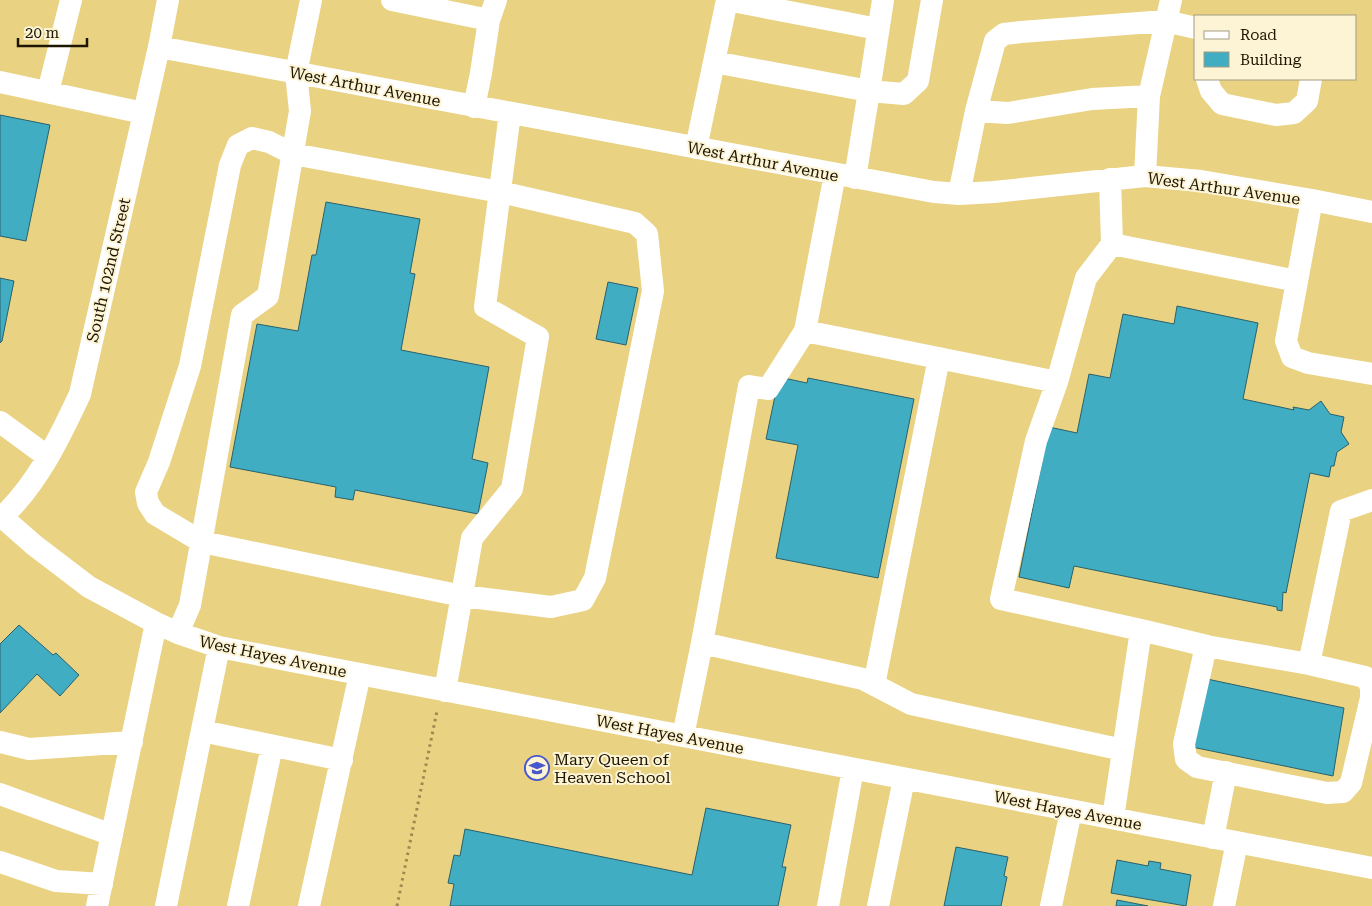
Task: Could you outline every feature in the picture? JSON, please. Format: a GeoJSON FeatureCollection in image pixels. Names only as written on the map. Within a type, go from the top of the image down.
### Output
{"type":"FeatureCollection","features":[{"type":"Feature","properties":{"kind":"street"},"geometry":{"type":"LineString","coordinates":[[48,92],[71,0]]}},
{"type":"Feature","properties":{"kind":"street","name":"South 102nd Street"},"geometry":{"type":"LineString","coordinates":[[1,518],[32,483],[58,442],[80,394],[168,0]]}},
{"type":"Feature","properties":{"kind":"street"},"geometry":{"type":"LineString","coordinates":[[178,633],[190,605],[242,314],[268,296],[300,111],[296,73],[311,0]]}},
{"type":"Feature","properties":{"kind":"street"},"geometry":{"type":"LineString","coordinates":[[392,0],[493,10],[474,106]]}},
{"type":"Feature","properties":{"kind":"street"},"geometry":{"type":"LineString","coordinates":[[696,148],[727,0],[878,29]]}},
{"type":"Feature","properties":{"kind":"street"},"geometry":{"type":"LineString","coordinates":[[683,736],[749,386],[768,389],[805,330],[869,91],[883,0]]}},
{"type":"Feature","properties":{"kind":"street"},"geometry":{"type":"LineString","coordinates":[[714,62],[869,91],[904,94],[918,81],[932,0]]}},
{"type":"Feature","properties":{"kind":"street"},"geometry":{"type":"LineString","coordinates":[[1144,176],[1150,96],[1171,0]]}},
{"type":"Feature","properties":{"kind":"street"},"geometry":{"type":"LineString","coordinates":[[959,194],[976,111],[995,40],[1004,34],[1165,22],[1194,28]]}},
{"type":"Feature","properties":{"kind":"street","name":"West Arthur Avenue"},"geometry":{"type":"LineString","coordinates":[[158,47],[934,192],[959,194],[994,192],[1144,176],[1201,181],[1372,212]]}},
{"type":"Feature","properties":{"kind":"street"},"geometry":{"type":"LineString","coordinates":[[1207,80],[1211,91],[1222,104],[1276,115],[1294,113],[1307,101],[1310,80]]}},
{"type":"Feature","properties":{"kind":"street"},"geometry":{"type":"LineString","coordinates":[[0,82],[143,113]]}},
{"type":"Feature","properties":{"kind":"street"},"geometry":{"type":"LineString","coordinates":[[976,111],[1008,113],[1092,99],[1150,96]]}},
{"type":"Feature","properties":{"kind":"street"},"geometry":{"type":"LineString","coordinates":[[446,691],[472,538],[512,488],[538,337],[485,306],[510,113]]}},
{"type":"Feature","properties":{"kind":"street"},"geometry":{"type":"LineString","coordinates":[[252,138],[269,142],[293,154],[500,192],[635,222],[647,234],[653,291],[595,578],[583,600],[551,606],[462,596],[202,542],[155,514],[148,503],[146,492],[159,462],[190,366],[230,166],[238,145],[252,138]]}},
{"type":"Feature","properties":{"kind":"street"},"geometry":{"type":"LineString","coordinates":[[1110,180],[1112,244],[1086,278],[1057,382],[1036,441],[1001,599],[1207,646],[1308,664],[1365,677],[1371,686],[1371,698],[1352,783],[1343,792],[1327,793],[1197,767],[1186,759],[1184,744],[1207,646]]}},
{"type":"Feature","properties":{"kind":"street"},"geometry":{"type":"LineString","coordinates":[[1312,200],[1286,341],[1292,357],[1308,363],[1372,374]]}},
{"type":"Feature","properties":{"kind":"street"},"geometry":{"type":"LineString","coordinates":[[1112,244],[1297,281]]}},
{"type":"Feature","properties":{"kind":"street"},"geometry":{"type":"LineString","coordinates":[[805,330],[1057,382]]}},
{"type":"Feature","properties":{"kind":"street"},"geometry":{"type":"LineString","coordinates":[[874,684],[939,358]]}},
{"type":"Feature","properties":{"kind":"street"},"geometry":{"type":"LineString","coordinates":[[0,422],[48,457]]}},
{"type":"Feature","properties":{"kind":"street"},"geometry":{"type":"LineString","coordinates":[[1308,664],[1341,511],[1372,500]]}},
{"type":"Feature","properties":{"kind":"street","name":"West Hayes Avenue"},"geometry":{"type":"LineString","coordinates":[[1,518],[90,587],[156,623],[178,633],[219,647],[1372,868]]}},
{"type":"Feature","properties":{"kind":"street"},"geometry":{"type":"LineString","coordinates":[[0,862],[100,895],[156,623]]}},
{"type":"Feature","properties":{"kind":"street"},"geometry":{"type":"LineString","coordinates":[[1113,818],[1141,630]]}},
{"type":"Feature","properties":{"kind":"street"},"geometry":{"type":"LineString","coordinates":[[702,643],[863,679],[911,704],[1123,750]]}},
{"type":"Feature","properties":{"kind":"street"},"geometry":{"type":"LineString","coordinates":[[166,906],[219,647]]}},
{"type":"Feature","properties":{"kind":"street"},"geometry":{"type":"LineString","coordinates":[[309,906],[360,674]]}},
{"type":"Feature","properties":{"kind":"street"},"geometry":{"type":"LineString","coordinates":[[202,731],[342,760]]}},
{"type":"Feature","properties":{"kind":"street"},"geometry":{"type":"LineString","coordinates":[[0,742],[29,749],[132,742]]}},
{"type":"Feature","properties":{"kind":"street"},"geometry":{"type":"LineString","coordinates":[[238,906],[272,746]]}},
{"type":"Feature","properties":{"kind":"street"},"geometry":{"type":"LineString","coordinates":[[828,906],[853,769]]}},
{"type":"Feature","properties":{"kind":"street"},"geometry":{"type":"LineString","coordinates":[[1213,838],[1226,772]]}},
{"type":"Feature","properties":{"kind":"street"},"geometry":{"type":"LineString","coordinates":[[878,906],[904,779]]}},
{"type":"Feature","properties":{"kind":"street"},"geometry":{"type":"LineString","coordinates":[[0,794],[112,835]]}},
{"type":"Feature","properties":{"kind":"street"},"geometry":{"type":"LineString","coordinates":[[1051,906],[1071,811]]}},
{"type":"Feature","properties":{"kind":"street"},"geometry":{"type":"LineString","coordinates":[[1224,906],[1237,842]]}},
{"type":"Feature","properties":{"kind":"path"},"geometry":{"type":"LineString","coordinates":[[396,906],[434,720]]}},
{"type":"Feature","properties":{"kind":"building"},"geometry":{"type":"Polygon","coordinates":[[[0,115],[50,125],[26,241],[0,236],[0,115]]]}},
{"type":"Feature","properties":{"kind":"building"},"geometry":{"type":"Polygon","coordinates":[[[326,202],[420,219],[410,273],[415,274],[401,350],[489,367],[472,459],[488,463],[478,514],[355,490],[353,500],[335,497],[336,487],[230,467],[257,324],[298,331],[312,255],[316,255],[326,202]]]}},
{"type":"Feature","properties":{"kind":"building"},"geometry":{"type":"Polygon","coordinates":[[[0,278],[14,281],[2,341],[0,343],[0,278]]]}},
{"type":"Feature","properties":{"kind":"building"},"geometry":{"type":"Polygon","coordinates":[[[608,282],[638,288],[626,345],[596,339],[608,282]]]}},
{"type":"Feature","properties":{"kind":"building"},"geometry":{"type":"Polygon","coordinates":[[[1177,306],[1258,323],[1243,399],[1294,410],[1293,407],[1309,410],[1321,401],[1330,414],[1344,417],[1341,432],[1349,444],[1337,452],[1329,477],[1310,473],[1286,593],[1283,592],[1282,611],[1277,610],[1277,607],[1074,566],[1069,588],[1019,577],[1049,427],[1077,433],[1089,374],[1110,378],[1123,314],[1174,324],[1177,306]]]}},
{"type":"Feature","properties":{"kind":"building"},"geometry":{"type":"Polygon","coordinates":[[[779,377],[807,383],[808,378],[914,399],[878,578],[776,558],[798,445],[766,439],[779,377]]]}},
{"type":"Feature","properties":{"kind":"building"},"geometry":{"type":"Polygon","coordinates":[[[19,625],[53,655],[56,653],[79,675],[60,696],[37,674],[0,713],[0,644],[19,625]]]}},
{"type":"Feature","properties":{"kind":"building"},"geometry":{"type":"Polygon","coordinates":[[[1207,679],[1344,708],[1333,776],[1192,747],[1207,679]]]}},
{"type":"Feature","properties":{"kind":"building"},"geometry":{"type":"Polygon","coordinates":[[[706,808],[791,825],[782,867],[786,867],[778,906],[450,906],[454,884],[448,883],[454,855],[460,856],[465,829],[692,875],[706,808]]]}},
{"type":"Feature","properties":{"kind":"building"},"geometry":{"type":"Polygon","coordinates":[[[956,847],[1008,857],[1004,876],[1007,877],[1001,906],[944,906],[956,847]]]}},
{"type":"Feature","properties":{"kind":"building"},"geometry":{"type":"Polygon","coordinates":[[[1117,860],[1148,866],[1149,861],[1161,863],[1160,869],[1191,875],[1186,906],[1111,893],[1117,860]]]}},
{"type":"Feature","properties":{"kind":"building"},"geometry":{"type":"Polygon","coordinates":[[[1117,900],[1148,906],[1116,906],[1117,900]]]}},
{"type":"Feature","properties":{"kind":"place","name":"Mary Queen of Heaven School"},"geometry":{"type":"Point","coordinates":[537,768]}}]}
